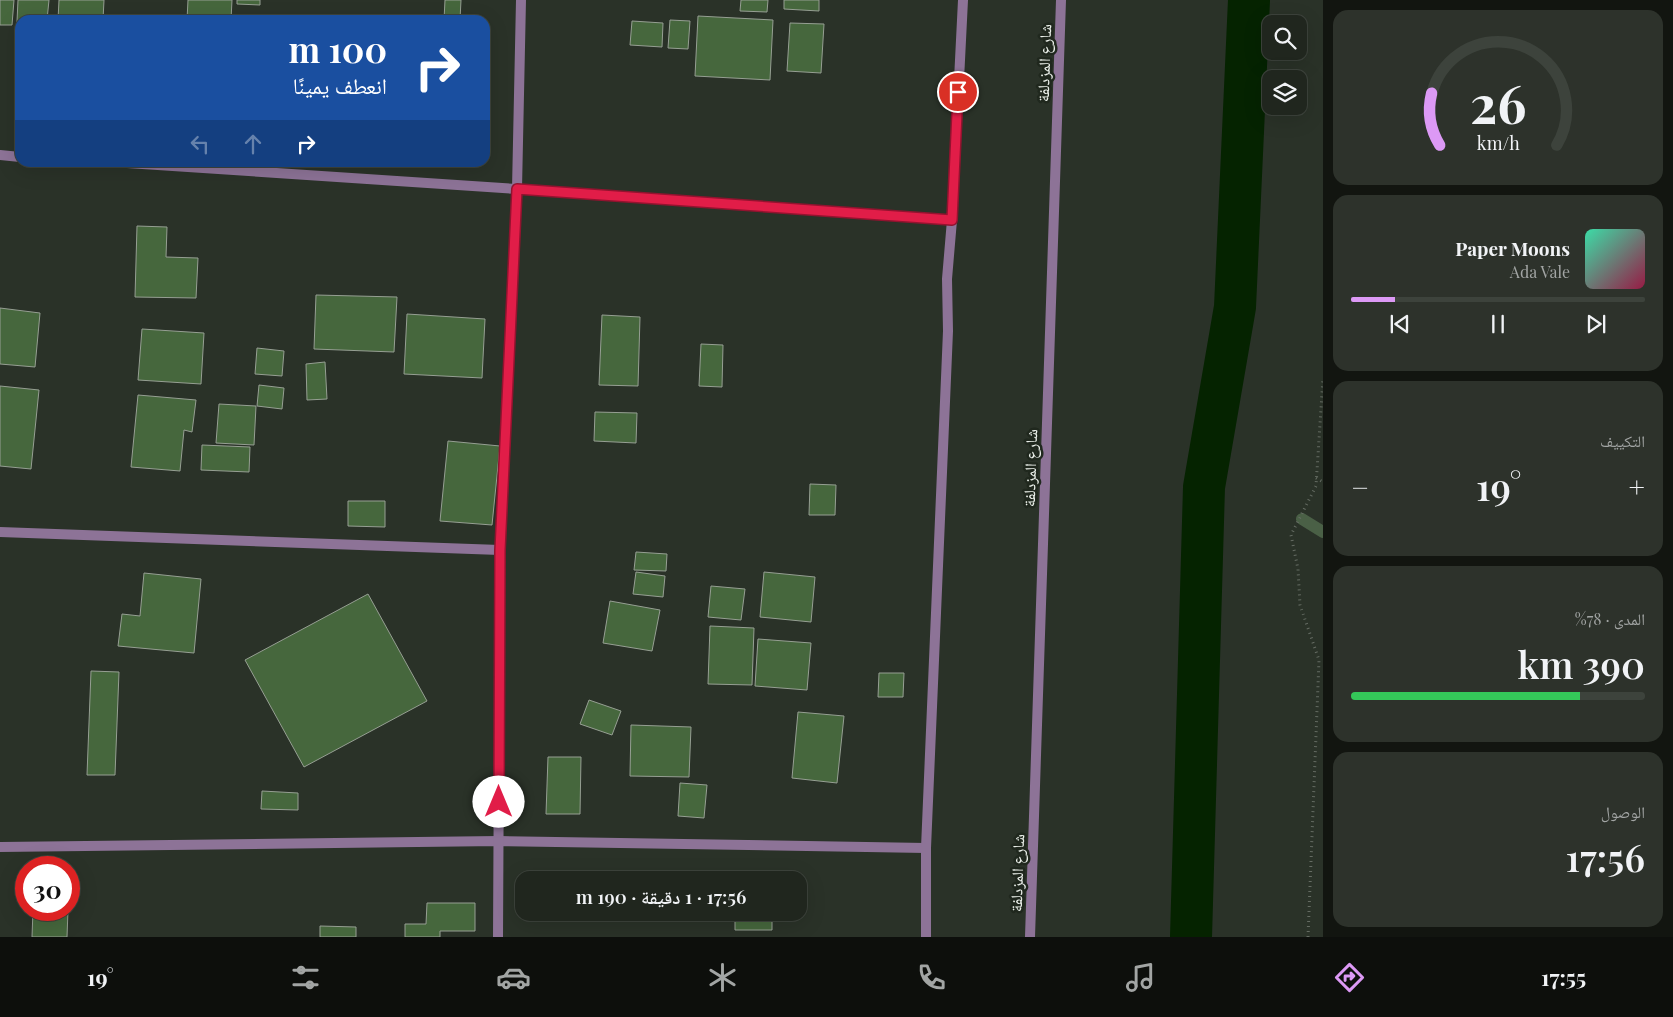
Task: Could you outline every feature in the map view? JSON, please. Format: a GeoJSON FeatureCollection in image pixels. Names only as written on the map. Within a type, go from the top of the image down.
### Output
{"type":"FeatureCollection","features":[{"type":"Feature","properties":{"kind":"street"},"geometry":{"type":"LineString","coordinates":[[498,937],[500,550],[517,189],[521,0]]}},
{"type":"Feature","properties":{"kind":"street"},"geometry":{"type":"LineString","coordinates":[[926,937],[926,848],[948,331],[947,279],[952,220],[963,0]]}},
{"type":"Feature","properties":{"kind":"street","name":"شارع المزدلفة"},"geometry":{"type":"LineString","coordinates":[[1030,937],[1061,0]]}},
{"type":"Feature","properties":{"kind":"street"},"geometry":{"type":"LineString","coordinates":[[0,155],[15,156]]}},
{"type":"Feature","properties":{"kind":"street"},"geometry":{"type":"LineString","coordinates":[[187,167],[952,220]]}},
{"type":"Feature","properties":{"kind":"street"},"geometry":{"type":"LineString","coordinates":[[0,532],[500,550]]}},
{"type":"Feature","properties":{"kind":"street"},"geometry":{"type":"LineString","coordinates":[[0,847],[499,840],[926,848]]}},
{"type":"Feature","properties":{"kind":"path"},"geometry":{"type":"LineString","coordinates":[[1308,937],[1319,660],[1300,605],[1298,569],[1291,536],[1316,486],[1323,378]]}},
{"type":"Feature","properties":{"kind":"path"},"geometry":{"type":"LineString","coordinates":[[1316,478],[1323,482]]}},
{"type":"Feature","properties":{"kind":"building"},"geometry":{"type":"Polygon","coordinates":[[[0,0],[14,0],[12,25],[0,25],[0,0]]]}},
{"type":"Feature","properties":{"kind":"building"},"geometry":{"type":"Polygon","coordinates":[[[18,0],[49,0],[48,15],[17,15],[18,0]]]}},
{"type":"Feature","properties":{"kind":"building"},"geometry":{"type":"Polygon","coordinates":[[[59,0],[104,0],[103,15],[58,15],[59,0]]]}},
{"type":"Feature","properties":{"kind":"building"},"geometry":{"type":"Polygon","coordinates":[[[188,0],[232,0],[231,15],[187,15],[188,0]]]}},
{"type":"Feature","properties":{"kind":"building"},"geometry":{"type":"Polygon","coordinates":[[[237,0],[260,0],[260,5],[237,4],[237,0]]]}},
{"type":"Feature","properties":{"kind":"building"},"geometry":{"type":"Polygon","coordinates":[[[445,0],[461,0],[460,15],[444,15],[445,0]]]}},
{"type":"Feature","properties":{"kind":"building"},"geometry":{"type":"Polygon","coordinates":[[[741,0],[768,0],[767,12],[740,11],[741,0]]]}},
{"type":"Feature","properties":{"kind":"building"},"geometry":{"type":"Polygon","coordinates":[[[784,0],[819,0],[819,11],[784,9],[784,0]]]}},
{"type":"Feature","properties":{"kind":"building"},"geometry":{"type":"Polygon","coordinates":[[[698,16],[773,20],[770,80],[695,76],[698,16]]]}},
{"type":"Feature","properties":{"kind":"building"},"geometry":{"type":"Polygon","coordinates":[[[670,20],[690,21],[688,49],[668,48],[670,20]]]}},
{"type":"Feature","properties":{"kind":"building"},"geometry":{"type":"Polygon","coordinates":[[[632,21],[663,23],[662,47],[630,45],[632,21]]]}},
{"type":"Feature","properties":{"kind":"building"},"geometry":{"type":"Polygon","coordinates":[[[790,23],[824,24],[821,73],[787,71],[790,23]]]}},
{"type":"Feature","properties":{"kind":"building"},"geometry":{"type":"Polygon","coordinates":[[[137,226],[167,227],[166,257],[198,258],[196,298],[135,297],[137,226]]]}},
{"type":"Feature","properties":{"kind":"building"},"geometry":{"type":"Polygon","coordinates":[[[316,295],[397,297],[394,352],[314,349],[316,295]]]}},
{"type":"Feature","properties":{"kind":"building"},"geometry":{"type":"Polygon","coordinates":[[[0,308],[40,313],[35,367],[0,364],[0,308]]]}},
{"type":"Feature","properties":{"kind":"building"},"geometry":{"type":"Polygon","coordinates":[[[407,314],[485,319],[482,378],[404,374],[407,314]]]}},
{"type":"Feature","properties":{"kind":"building"},"geometry":{"type":"Polygon","coordinates":[[[602,315],[640,317],[638,386],[599,385],[602,315]]]}},
{"type":"Feature","properties":{"kind":"building"},"geometry":{"type":"Polygon","coordinates":[[[142,329],[204,333],[201,384],[138,380],[142,329]]]}},
{"type":"Feature","properties":{"kind":"building"},"geometry":{"type":"Polygon","coordinates":[[[701,344],[723,345],[722,387],[699,386],[701,344]]]}},
{"type":"Feature","properties":{"kind":"building"},"geometry":{"type":"Polygon","coordinates":[[[257,348],[284,351],[282,376],[255,374],[257,348]]]}},
{"type":"Feature","properties":{"kind":"building"},"geometry":{"type":"Polygon","coordinates":[[[325,362],[327,399],[307,400],[306,364],[325,362]]]}},
{"type":"Feature","properties":{"kind":"building"},"geometry":{"type":"Polygon","coordinates":[[[259,385],[284,388],[282,409],[257,406],[259,385]]]}},
{"type":"Feature","properties":{"kind":"building"},"geometry":{"type":"Polygon","coordinates":[[[0,386],[39,390],[31,469],[0,466],[0,386]]]}},
{"type":"Feature","properties":{"kind":"building"},"geometry":{"type":"Polygon","coordinates":[[[138,395],[196,400],[192,432],[184,430],[180,471],[131,467],[138,395]]]}},
{"type":"Feature","properties":{"kind":"building"},"geometry":{"type":"Polygon","coordinates":[[[219,404],[256,406],[254,445],[216,443],[219,404]]]}},
{"type":"Feature","properties":{"kind":"building"},"geometry":{"type":"Polygon","coordinates":[[[595,412],[637,413],[636,443],[594,441],[595,412]]]}},
{"type":"Feature","properties":{"kind":"building"},"geometry":{"type":"Polygon","coordinates":[[[448,441],[500,446],[492,525],[440,521],[448,441]]]}},
{"type":"Feature","properties":{"kind":"building"},"geometry":{"type":"Polygon","coordinates":[[[202,445],[250,447],[249,472],[201,470],[202,445]]]}},
{"type":"Feature","properties":{"kind":"building"},"geometry":{"type":"Polygon","coordinates":[[[810,484],[836,485],[835,515],[809,515],[810,484]]]}},
{"type":"Feature","properties":{"kind":"building"},"geometry":{"type":"Polygon","coordinates":[[[348,501],[385,501],[385,527],[348,526],[348,501]]]}},
{"type":"Feature","properties":{"kind":"building"},"geometry":{"type":"Polygon","coordinates":[[[636,552],[667,554],[666,571],[634,570],[636,552]]]}},
{"type":"Feature","properties":{"kind":"building"},"geometry":{"type":"Polygon","coordinates":[[[636,572],[665,576],[663,597],[633,594],[636,572]]]}},
{"type":"Feature","properties":{"kind":"building"},"geometry":{"type":"Polygon","coordinates":[[[764,572],[815,577],[811,622],[760,617],[764,572]]]}},
{"type":"Feature","properties":{"kind":"building"},"geometry":{"type":"Polygon","coordinates":[[[144,573],[201,579],[194,653],[118,646],[122,614],[140,616],[144,573]]]}},
{"type":"Feature","properties":{"kind":"building"},"geometry":{"type":"Polygon","coordinates":[[[711,586],[745,589],[741,620],[708,617],[711,586]]]}},
{"type":"Feature","properties":{"kind":"building"},"geometry":{"type":"Polygon","coordinates":[[[368,594],[427,701],[304,767],[245,660],[368,594]]]}},
{"type":"Feature","properties":{"kind":"building"},"geometry":{"type":"Polygon","coordinates":[[[610,601],[660,610],[652,651],[603,643],[610,601]]]}},
{"type":"Feature","properties":{"kind":"building"},"geometry":{"type":"Polygon","coordinates":[[[710,626],[754,628],[752,685],[708,684],[710,626]]]}},
{"type":"Feature","properties":{"kind":"building"},"geometry":{"type":"Polygon","coordinates":[[[758,639],[811,643],[807,690],[755,686],[758,639]]]}},
{"type":"Feature","properties":{"kind":"building"},"geometry":{"type":"Polygon","coordinates":[[[91,671],[119,672],[115,775],[87,775],[91,671]]]}},
{"type":"Feature","properties":{"kind":"building"},"geometry":{"type":"Polygon","coordinates":[[[879,673],[904,673],[903,697],[878,697],[879,673]]]}},
{"type":"Feature","properties":{"kind":"building"},"geometry":{"type":"Polygon","coordinates":[[[589,700],[621,711],[612,735],[580,724],[589,700]]]}},
{"type":"Feature","properties":{"kind":"building"},"geometry":{"type":"Polygon","coordinates":[[[798,712],[844,716],[837,783],[792,778],[798,712]]]}},
{"type":"Feature","properties":{"kind":"building"},"geometry":{"type":"Polygon","coordinates":[[[631,725],[691,727],[689,777],[630,776],[631,725]]]}},
{"type":"Feature","properties":{"kind":"building"},"geometry":{"type":"Polygon","coordinates":[[[548,757],[581,757],[580,814],[546,814],[548,757]]]}},
{"type":"Feature","properties":{"kind":"building"},"geometry":{"type":"Polygon","coordinates":[[[680,783],[707,785],[704,818],[678,816],[680,783]]]}},
{"type":"Feature","properties":{"kind":"building"},"geometry":{"type":"Polygon","coordinates":[[[262,791],[298,793],[298,810],[261,809],[262,791]]]}},
{"type":"Feature","properties":{"kind":"building"},"geometry":{"type":"Polygon","coordinates":[[[427,903],[475,903],[475,931],[440,931],[440,937],[405,937],[405,924],[426,924],[427,903]]]}},
{"type":"Feature","properties":{"kind":"building"},"geometry":{"type":"Polygon","coordinates":[[[33,921],[68,921],[67,937],[32,937],[33,921]]]}},
{"type":"Feature","properties":{"kind":"building"},"geometry":{"type":"Polygon","coordinates":[[[735,921],[772,921],[772,930],[735,930],[735,921]]]}},
{"type":"Feature","properties":{"kind":"building"},"geometry":{"type":"Polygon","coordinates":[[[320,926],[356,927],[356,937],[320,937],[320,926]]]}},
{"type":"Feature","properties":{"kind":"waterway"},"geometry":{"type":"LineString","coordinates":[[1191,937],[1204,487],[1235,307],[1249,0]]}},
{"type":"Feature","properties":{"kind":"waterway"},"geometry":{"type":"LineString","coordinates":[[1302,519],[1323,532]]}},
{"type":"Feature","properties":{"kind":"route"},"geometry":{"type":"LineString","coordinates":[[499,802],[500,550],[517,189],[952,220],[958,92]]}}]}
